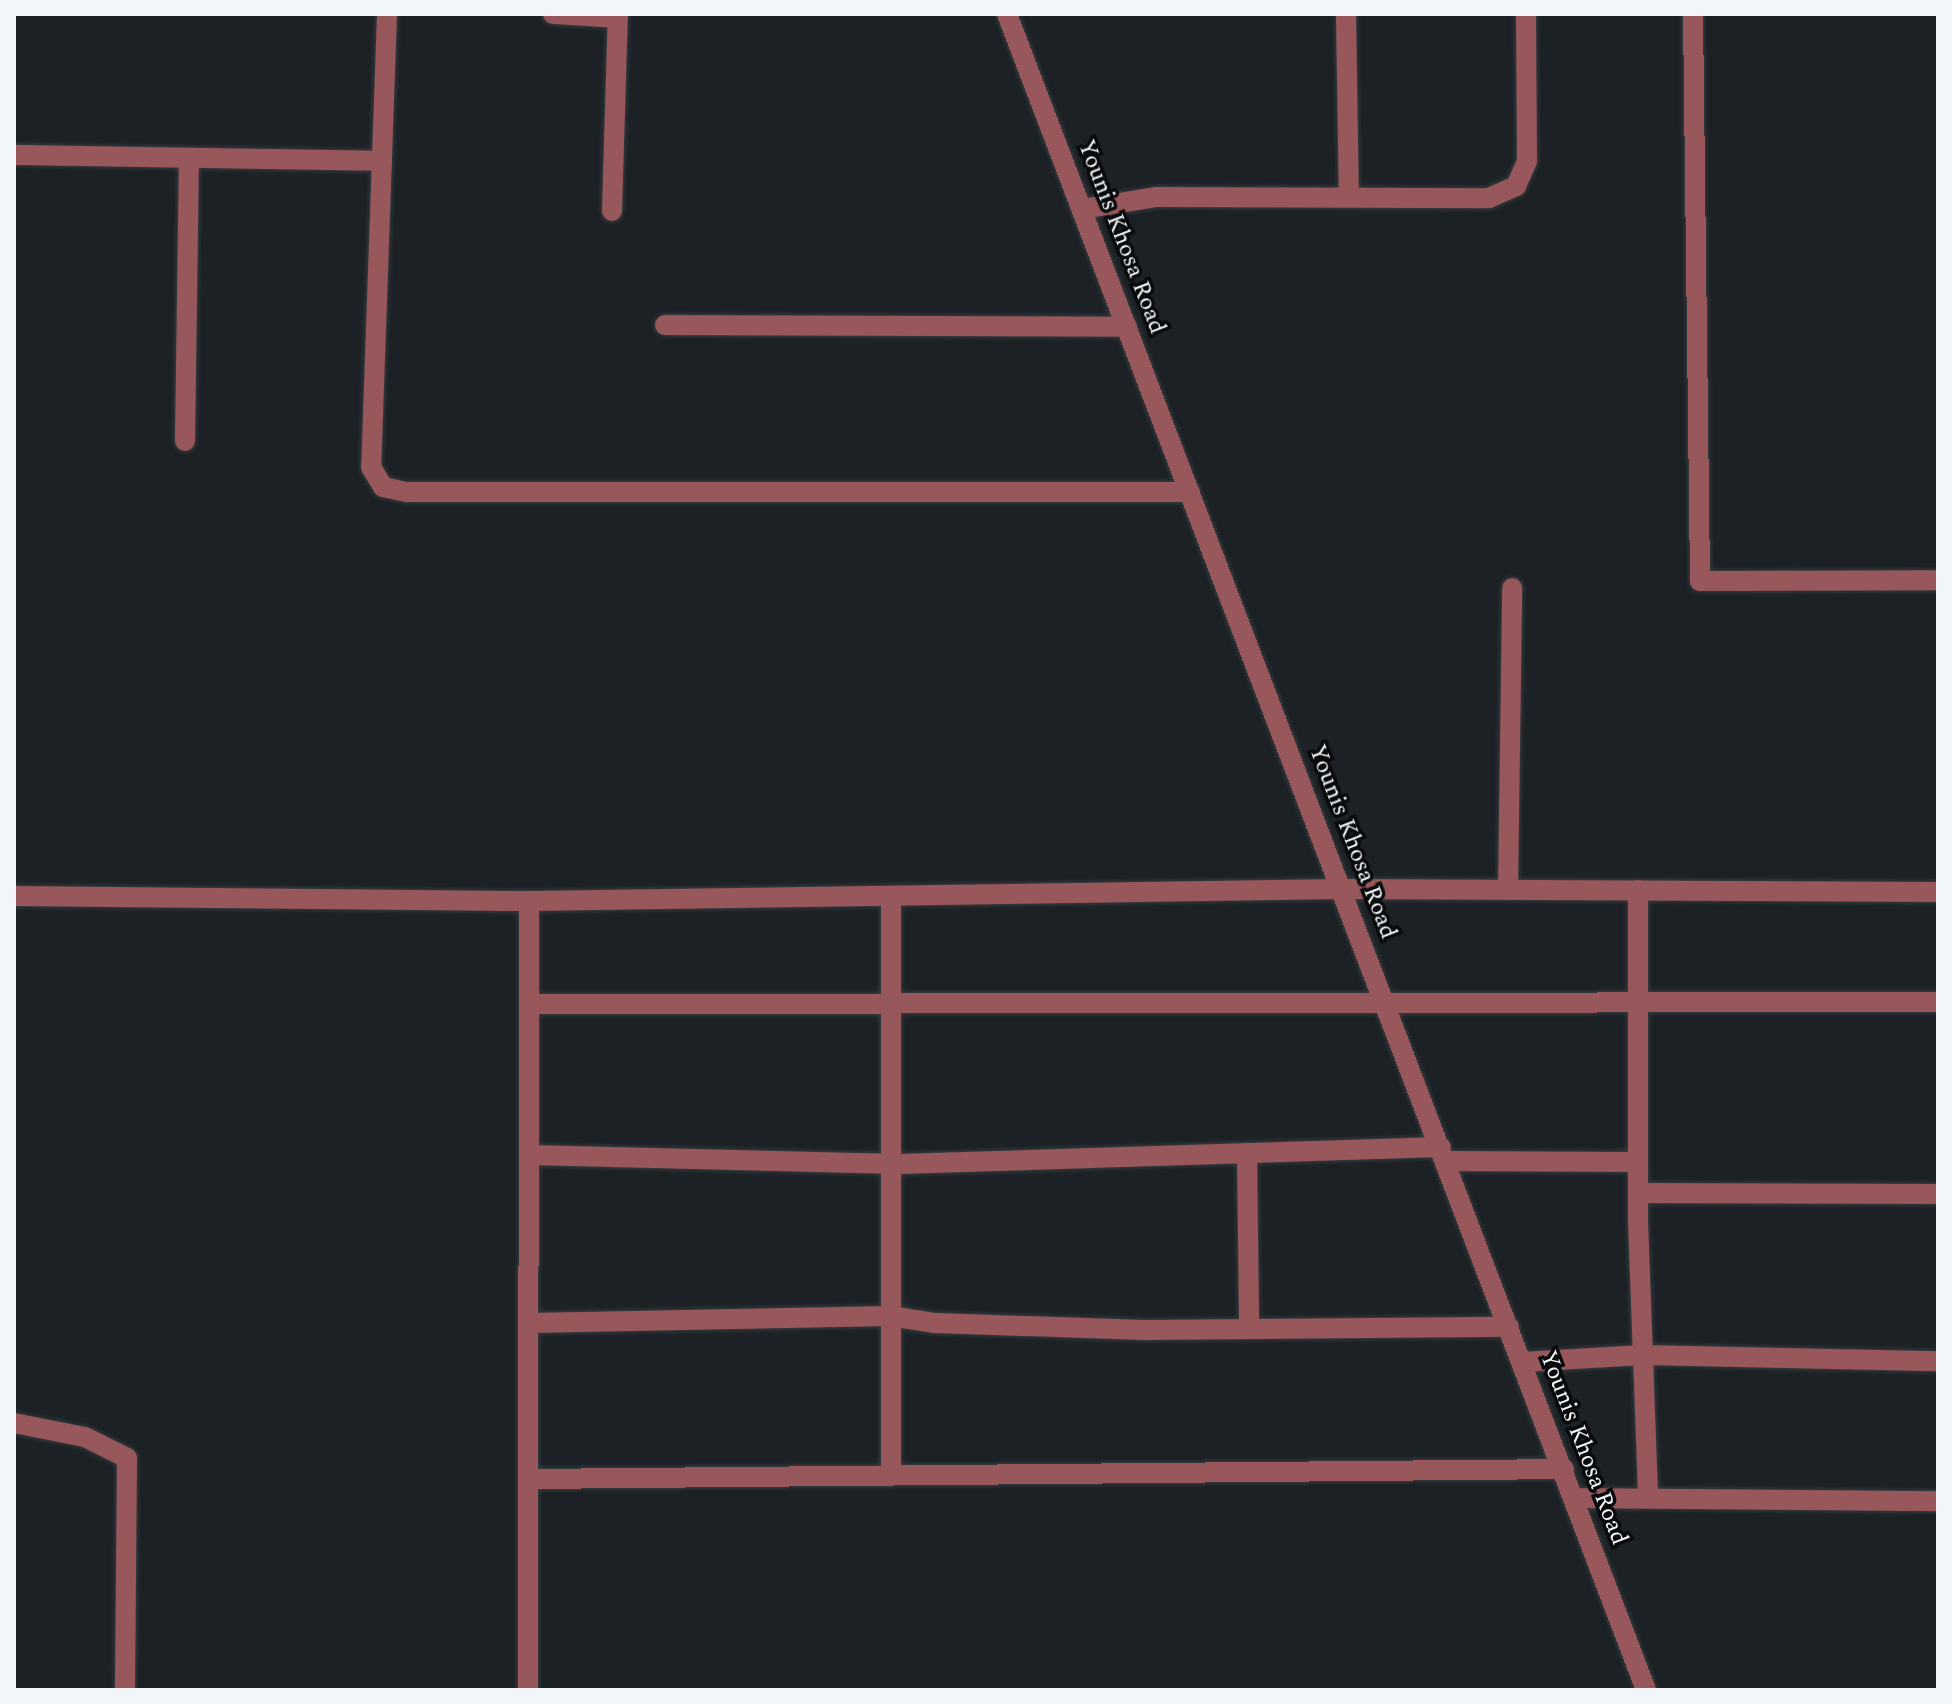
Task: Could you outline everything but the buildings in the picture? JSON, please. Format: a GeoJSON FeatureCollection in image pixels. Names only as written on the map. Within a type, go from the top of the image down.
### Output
{"type":"FeatureCollection","features":[{"type":"Feature","properties":{"kind":"street"},"geometry":{"type":"LineString","coordinates":[[387,14],[371,467],[383,487],[407,492],[1190,492]]}},
{"type":"Feature","properties":{"kind":"street"},"geometry":{"type":"LineString","coordinates":[[553,14],[618,16],[612,211]]}},
{"type":"Feature","properties":{"kind":"street","name":"Younis Khosa Road"},"geometry":{"type":"LineString","coordinates":[[1007,14],[1646,1690]]}},
{"type":"Feature","properties":{"kind":"street"},"geometry":{"type":"LineString","coordinates":[[1346,14],[1349,197]]}},
{"type":"Feature","properties":{"kind":"street"},"geometry":{"type":"LineString","coordinates":[[1082,209],[1157,197],[1489,198],[1516,186],[1527,161],[1526,14]]}},
{"type":"Feature","properties":{"kind":"street"},"geometry":{"type":"LineString","coordinates":[[1693,14],[1700,581],[1938,580]]}},
{"type":"Feature","properties":{"kind":"street"},"geometry":{"type":"LineString","coordinates":[[14,155],[382,161]]}},
{"type":"Feature","properties":{"kind":"street"},"geometry":{"type":"LineString","coordinates":[[185,441],[189,158]]}},
{"type":"Feature","properties":{"kind":"street"},"geometry":{"type":"LineString","coordinates":[[665,325],[1127,327]]}},
{"type":"Feature","properties":{"kind":"street"},"geometry":{"type":"LineString","coordinates":[[1508,890],[1512,588]]}},
{"type":"Feature","properties":{"kind":"street"},"geometry":{"type":"LineString","coordinates":[[14,896],[529,901],[1342,889],[1938,892]]}},
{"type":"Feature","properties":{"kind":"street"},"geometry":{"type":"LineString","coordinates":[[1638,890],[1638,1193],[1648,1498]]}},
{"type":"Feature","properties":{"kind":"street"},"geometry":{"type":"LineString","coordinates":[[891,896],[891,1476]]}},
{"type":"Feature","properties":{"kind":"street"},"geometry":{"type":"LineString","coordinates":[[528,1690],[529,901]]}},
{"type":"Feature","properties":{"kind":"street"},"geometry":{"type":"LineString","coordinates":[[529,1004],[1385,1002],[1638,1005],[1938,1002]]}},
{"type":"Feature","properties":{"kind":"street"},"geometry":{"type":"LineString","coordinates":[[529,1155],[889,1164],[1247,1153],[1443,1154],[1638,1162]]}},
{"type":"Feature","properties":{"kind":"street"},"geometry":{"type":"LineString","coordinates":[[1247,1153],[1249,1329]]}},
{"type":"Feature","properties":{"kind":"street"},"geometry":{"type":"LineString","coordinates":[[1638,1193],[1938,1194]]}},
{"type":"Feature","properties":{"kind":"street"},"geometry":{"type":"LineString","coordinates":[[529,1323],[890,1316],[950,1324],[1249,1329],[1509,1327]]}},
{"type":"Feature","properties":{"kind":"street"},"geometry":{"type":"LineString","coordinates":[[1523,1362],[1643,1355],[1938,1361]]}},
{"type":"Feature","properties":{"kind":"street"},"geometry":{"type":"LineString","coordinates":[[14,1423],[85,1437],[127,1458],[125,1690]]}},
{"type":"Feature","properties":{"kind":"street"},"geometry":{"type":"LineString","coordinates":[[529,1479],[1564,1469]]}},
{"type":"Feature","properties":{"kind":"street"},"geometry":{"type":"LineString","coordinates":[[1575,1498],[1938,1501]]}}]}
